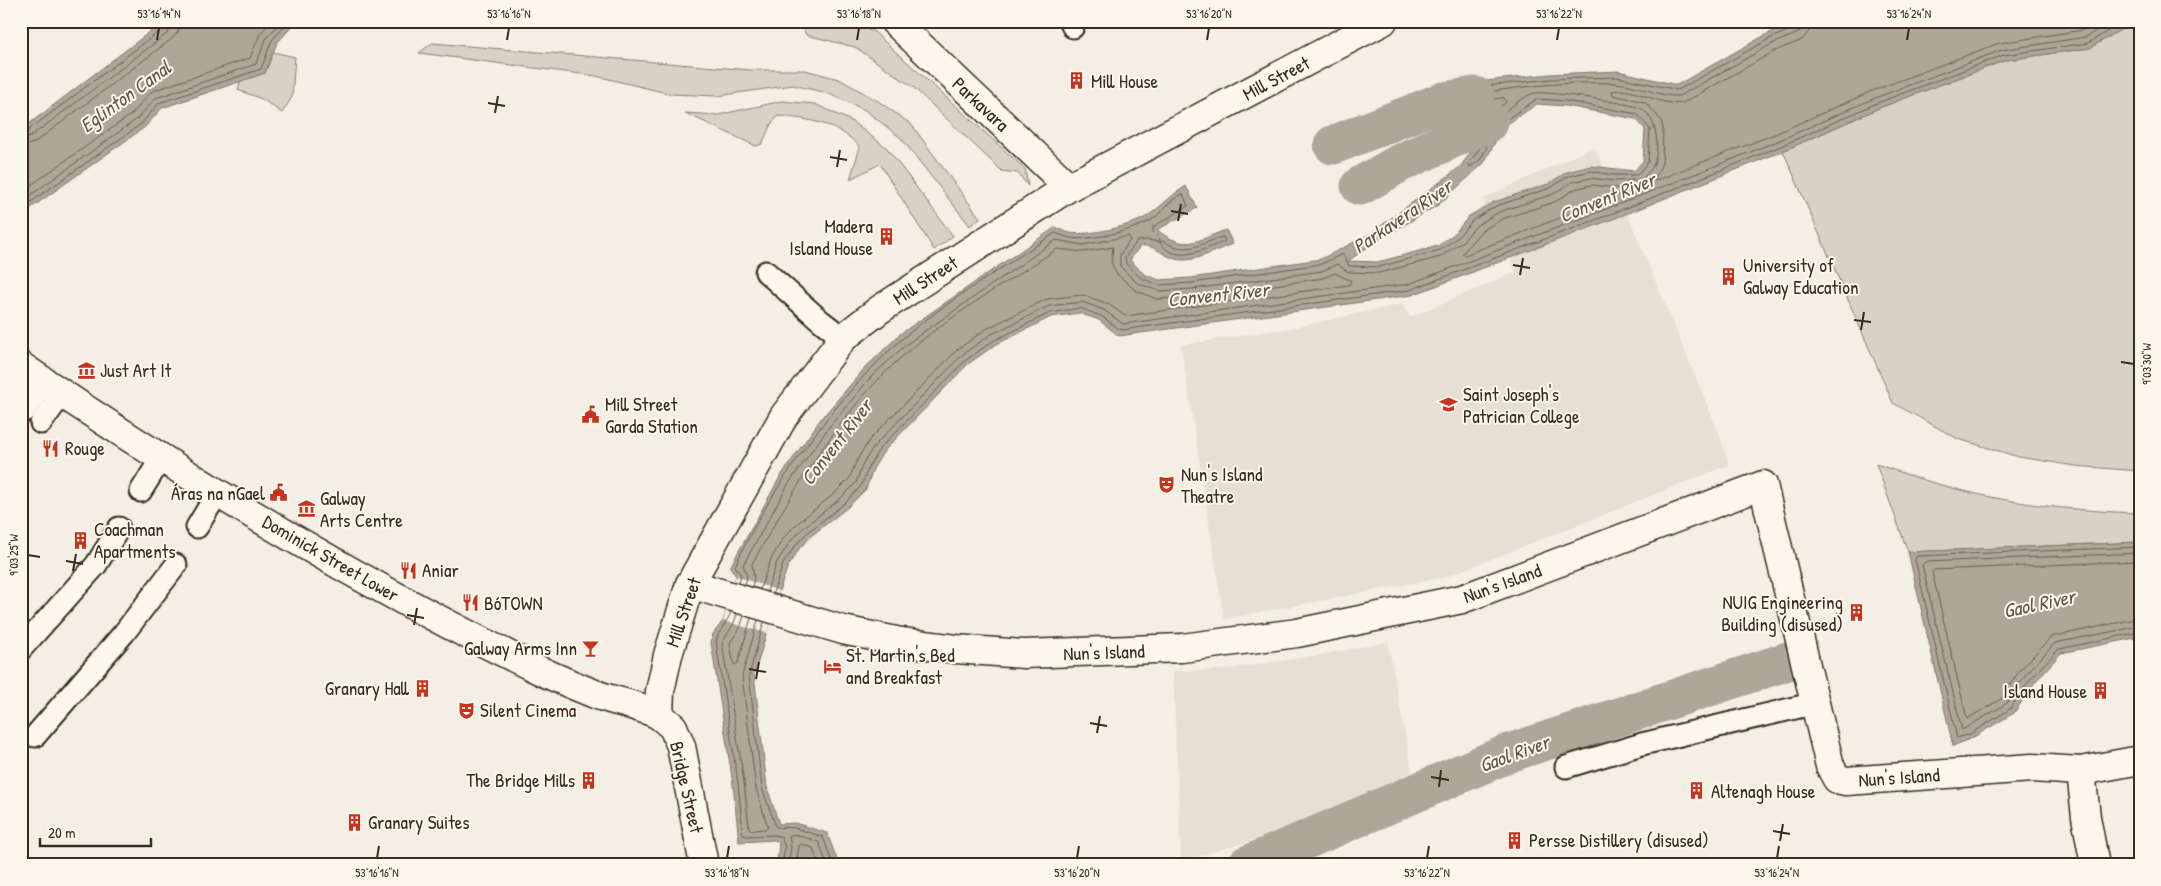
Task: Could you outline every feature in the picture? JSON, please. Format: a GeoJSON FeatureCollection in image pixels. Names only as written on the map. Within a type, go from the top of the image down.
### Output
{"type":"FeatureCollection","features":[{"type":"Feature","properties":{"kind":"street","name":"Mill Street"},"geometry":{"type":"LineString","coordinates":[[659,715],[660,691],[668,654],[690,584],[784,416],[844,338],[879,310],[1040,204],[1383,21]]}},
{"type":"Feature","properties":{"kind":"street","name":"Parkavara"},"geometry":{"type":"LineString","coordinates":[[902,23],[1069,187]]}},
{"type":"Feature","properties":{"kind":"street","name":"Dominick Street Lower"},"geometry":{"type":"LineString","coordinates":[[21,366],[162,457],[336,564],[452,628],[596,694],[641,707],[659,715]]}},
{"type":"Feature","properties":{"kind":"street","name":"Nun's Island"},"geometry":{"type":"LineString","coordinates":[[690,584],[842,630],[901,642],[1024,654],[1128,651],[1234,642],[1297,632],[1462,599],[1763,485],[1830,766],[1837,778],[1846,781],[2032,768],[2082,772],[2140,760]]}},
{"type":"Feature","properties":{"kind":"street","name":"Bridge Street"},"geometry":{"type":"LineString","coordinates":[[659,715],[673,727],[681,746],[704,865]]}},
{"type":"Feature","properties":{"kind":"street"},"geometry":{"type":"LineString","coordinates":[[2082,772],[2086,818],[2095,865]]}},
{"type":"Feature","properties":{"kind":"lane"},"geometry":{"type":"LineString","coordinates":[[766,272],[821,321],[844,338]]}},
{"type":"Feature","properties":{"kind":"lane"},"geometry":{"type":"LineString","coordinates":[[32,417],[53,388]]}},
{"type":"Feature","properties":{"kind":"lane"},"geometry":{"type":"LineString","coordinates":[[141,491],[162,457]]}},
{"type":"Feature","properties":{"kind":"lane"},"geometry":{"type":"LineString","coordinates":[[197,527],[218,492]]}},
{"type":"Feature","properties":{"kind":"lane"},"geometry":{"type":"LineString","coordinates":[[21,648],[96,565],[119,528]]}},
{"type":"Feature","properties":{"kind":"lane"},"geometry":{"type":"LineString","coordinates":[[35,736],[124,633],[176,565]]}},
{"type":"Feature","properties":{"kind":"lane"},"geometry":{"type":"LineString","coordinates":[[1566,767],[1642,744],[1816,704]]}},
{"type":"Feature","properties":{"kind":"shaded area"},"geometry":{"type":"Polygon","coordinates":[[[800,21],[853,26],[873,31],[1025,169],[1028,186],[1018,173],[1002,171],[913,87],[855,47],[806,35],[800,21]]]}},
{"type":"Feature","properties":{"kind":"shaded area"},"geometry":{"type":"Polygon","coordinates":[[[2135,21],[2140,21],[2140,471],[2075,466],[2019,457],[1958,439],[1893,403],[1783,151],[1879,108],[2006,60],[2090,48],[2135,21]]]}},
{"type":"Feature","properties":{"kind":"shaded area"},"geometry":{"type":"Polygon","coordinates":[[[432,43],[750,70],[805,70],[839,79],[878,101],[911,124],[980,218],[970,226],[901,138],[865,110],[827,93],[793,85],[717,96],[671,94],[596,76],[419,53],[432,43]]]}},
{"type":"Feature","properties":{"kind":"shaded area"},"geometry":{"type":"Polygon","coordinates":[[[273,52],[295,57],[292,97],[282,113],[262,99],[238,90],[240,81],[265,73],[273,52]]]}},
{"type":"Feature","properties":{"kind":"shaded area"},"geometry":{"type":"Polygon","coordinates":[[[782,101],[815,104],[851,121],[887,148],[953,236],[934,250],[880,164],[850,179],[860,147],[833,127],[812,121],[778,116],[771,124],[762,144],[756,146],[685,113],[718,115],[782,101]]]}},
{"type":"Feature","properties":{"kind":"shaded area","name":"Saint Joseph's Patrician College"},"geometry":{"type":"Polygon","coordinates":[[[1594,147],[1629,218],[1719,433],[1729,465],[1446,577],[1224,619],[1181,345],[1296,327],[1402,304],[1410,317],[1516,272],[1483,199],[1594,147]]]}},
{"type":"Feature","properties":{"kind":"shaded area"},"geometry":{"type":"Polygon","coordinates":[[[1876,464],[1930,482],[1996,498],[2068,508],[2140,513],[2140,542],[1908,552],[1876,464]]]}},
{"type":"Feature","properties":{"kind":"shaded area"},"geometry":{"type":"Polygon","coordinates":[[[1388,642],[1412,772],[1298,826],[1181,862],[1173,671],[1220,670],[1320,655],[1388,642]]]}},
{"type":"Feature","properties":{"kind":"water","name":"Eglinton Canal"},"geometry":{"type":"Polygon","coordinates":[[[164,21],[297,21],[277,43],[265,73],[162,108],[145,127],[21,215],[21,130],[164,21]]]}},
{"type":"Feature","properties":{"kind":"water","name":"Convent River"},"geometry":{"type":"Polygon","coordinates":[[[1797,21],[2135,21],[2090,48],[2006,60],[1879,108],[1783,151],[1626,214],[1412,295],[1119,336],[1099,320],[1079,313],[1051,317],[995,345],[968,364],[884,451],[873,469],[866,489],[848,507],[811,536],[799,549],[788,566],[779,591],[754,675],[767,787],[779,824],[795,823],[827,833],[839,865],[777,865],[779,842],[774,840],[739,842],[733,784],[711,642],[713,634],[723,621],[736,576],[730,567],[780,477],[820,420],[864,369],[900,334],[1055,227],[1068,233],[1078,234],[1099,232],[1133,223],[1149,215],[1186,186],[1197,208],[1157,230],[1167,237],[1184,243],[1198,241],[1226,230],[1233,244],[1197,258],[1183,260],[1171,257],[1154,248],[1140,246],[1130,260],[1144,274],[1159,280],[1191,278],[1321,259],[1370,234],[1460,167],[1483,135],[1443,151],[1419,99],[1467,83],[1550,74],[1618,71],[1677,85],[1767,34],[1797,21]],[[1537,104],[1503,127],[1484,163],[1438,205],[1375,242],[1348,261],[1378,262],[1438,246],[1455,233],[1469,216],[1494,202],[1548,184],[1567,172],[1591,166],[1634,171],[1643,161],[1645,129],[1636,119],[1566,106],[1537,104]]]}},
{"type":"Feature","properties":{"kind":"water"},"geometry":{"type":"Polygon","coordinates":[[[2140,542],[2140,637],[2061,653],[2035,682],[2014,713],[1972,738],[1953,746],[1908,552],[2140,542]]]}},
{"type":"Feature","properties":{"kind":"pier"},"geometry":{"type":"Polygon","coordinates":[[[1054,225],[1055,227],[945,301],[944,299],[1054,225]]]}},
{"type":"Feature","properties":{"kind":"pier"},"geometry":{"type":"Polygon","coordinates":[[[736,576],[779,591],[767,633],[723,621],[736,576]]]}},
{"type":"Feature","properties":{"kind":"waterway","name":"Parkavera River"},"geometry":{"type":"LineString","coordinates":[[1333,145],[1444,101],[1475,96]]}},
{"type":"Feature","properties":{"kind":"waterway","name":"Parkavera River"},"geometry":{"type":"LineString","coordinates":[[1360,186],[1400,163],[1489,122]]}},
{"type":"Feature","properties":{"kind":"waterway","name":"Gaol River"},"geometry":{"type":"LineString","coordinates":[[1247,865],[1509,753],[1788,661]]}},
{"type":"Feature","properties":{"kind":"place","name":"Mill House"},"geometry":{"type":"Point","coordinates":[1077,81]}},
{"type":"Feature","properties":{"kind":"place","name":"Madera Island House"},"geometry":{"type":"Point","coordinates":[887,237]}},
{"type":"Feature","properties":{"kind":"place","name":"University of Galway Education"},"geometry":{"type":"Point","coordinates":[1729,276]}},
{"type":"Feature","properties":{"kind":"place","name":"Just Art It"},"geometry":{"type":"Point","coordinates":[86,370]}},
{"type":"Feature","properties":{"kind":"place","name":"Saint Joseph's Patrician College"},"geometry":{"type":"Point","coordinates":[1449,405]}},
{"type":"Feature","properties":{"kind":"place","name":"Mill Street Garda Station"},"geometry":{"type":"Point","coordinates":[591,415]}},
{"type":"Feature","properties":{"kind":"place","name":"Rouge"},"geometry":{"type":"Point","coordinates":[51,448]}},
{"type":"Feature","properties":{"kind":"place","name":"Nun's Island Theatre"},"geometry":{"type":"Point","coordinates":[1167,485]}},
{"type":"Feature","properties":{"kind":"place","name":"Áras na nGael"},"geometry":{"type":"Point","coordinates":[279,493]}},
{"type":"Feature","properties":{"kind":"place","name":"Galway Arts Centre"},"geometry":{"type":"Point","coordinates":[306,509]}},
{"type":"Feature","properties":{"kind":"place","name":"Coachman Apartments"},"geometry":{"type":"Point","coordinates":[80,540]}},
{"type":"Feature","properties":{"kind":"place","name":"Aniar"},"geometry":{"type":"Point","coordinates":[408,570]}},
{"type":"Feature","properties":{"kind":"place","name":"BóTOWN"},"geometry":{"type":"Point","coordinates":[470,603]}},
{"type":"Feature","properties":{"kind":"place","name":"NUIG Engineering Building (disused)"},"geometry":{"type":"Point","coordinates":[1857,613]}},
{"type":"Feature","properties":{"kind":"place","name":"Galway Arms Inn"},"geometry":{"type":"Point","coordinates":[591,648]}},
{"type":"Feature","properties":{"kind":"place","name":"St. Martin's Bed and Breakfast"},"geometry":{"type":"Point","coordinates":[832,666]}},
{"type":"Feature","properties":{"kind":"place","name":"Granary Hall"},"geometry":{"type":"Point","coordinates":[423,688]}},
{"type":"Feature","properties":{"kind":"place","name":"Island House"},"geometry":{"type":"Point","coordinates":[2101,691]}},
{"type":"Feature","properties":{"kind":"place","name":"Silent Cinema"},"geometry":{"type":"Point","coordinates":[466,710]}},
{"type":"Feature","properties":{"kind":"place","name":"The Bridge Mills"},"geometry":{"type":"Point","coordinates":[589,780]}},
{"type":"Feature","properties":{"kind":"place","name":"Altenagh House"},"geometry":{"type":"Point","coordinates":[1697,791]}},
{"type":"Feature","properties":{"kind":"place","name":"Granary Suites"},"geometry":{"type":"Point","coordinates":[354,822]}},
{"type":"Feature","properties":{"kind":"place","name":"Persse Distillery (disused)"},"geometry":{"type":"Point","coordinates":[1515,840]}}]}
